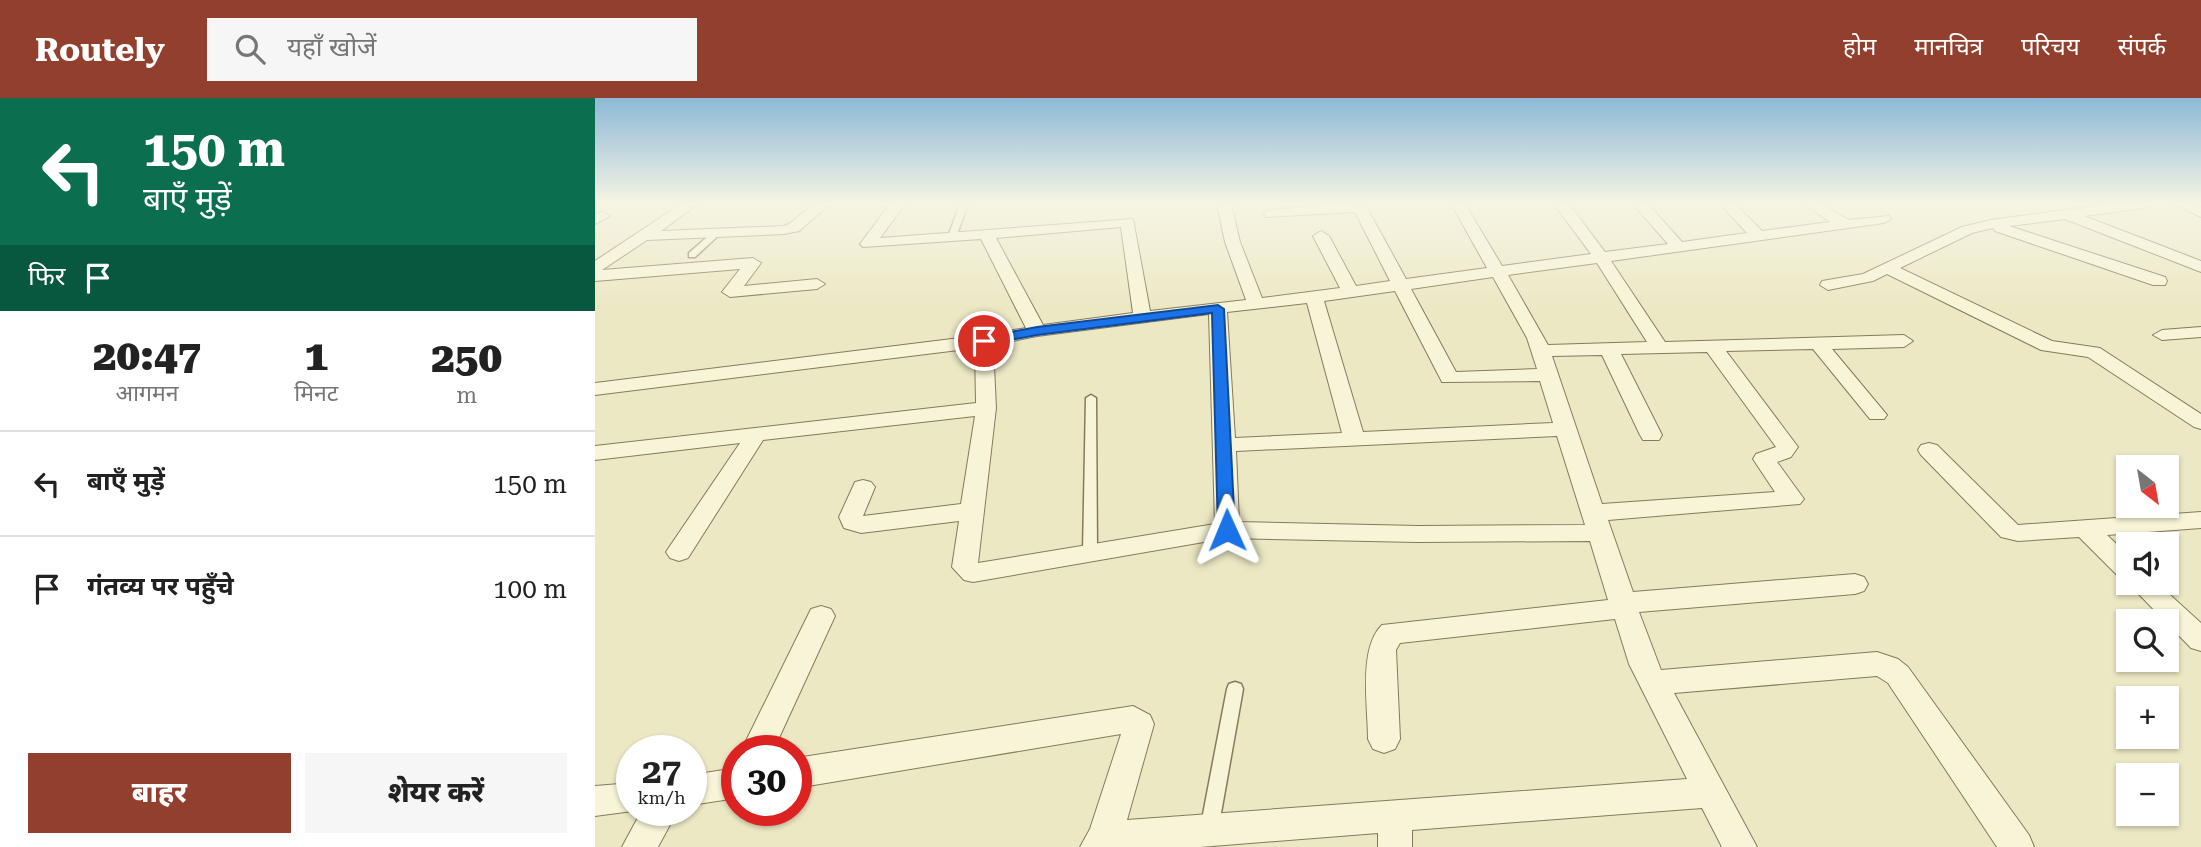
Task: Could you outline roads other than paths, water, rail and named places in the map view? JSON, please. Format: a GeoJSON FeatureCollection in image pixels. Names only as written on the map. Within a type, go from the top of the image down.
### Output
{"type":"FeatureCollection","features":[{"type":"Feature","properties":{"kind":"street"},"geometry":{"type":"LineString","coordinates":[[595,268],[639,239]]}},
{"type":"Feature","properties":{"kind":"street"},"geometry":{"type":"LineString","coordinates":[[872,239],[868,244],[929,239]]}},
{"type":"Feature","properties":{"kind":"street"},"geometry":{"type":"LineString","coordinates":[[989,239],[1037,331]]}},
{"type":"Feature","properties":{"kind":"street"},"geometry":{"type":"LineString","coordinates":[[1130,239],[1142,317]]}},
{"type":"Feature","properties":{"kind":"street"},"geometry":{"type":"LineString","coordinates":[[1232,239],[1256,303]]}},
{"type":"Feature","properties":{"kind":"street"},"geometry":{"type":"LineString","coordinates":[[1323,239],[1350,291]]}},
{"type":"Feature","properties":{"kind":"street"},"geometry":{"type":"LineString","coordinates":[[1377,239],[1449,378],[1548,375]]}},
{"type":"Feature","properties":{"kind":"street"},"geometry":{"type":"LineString","coordinates":[[1479,239],[1536,338],[1643,664],[1739,847]]}},
{"type":"Feature","properties":{"kind":"street"},"geometry":{"type":"LineString","coordinates":[[1587,239],[1659,347]]}},
{"type":"Feature","properties":{"kind":"street"},"geometry":{"type":"LineString","coordinates":[[1672,239],[1677,245]]}},
{"type":"Feature","properties":{"kind":"street"},"geometry":{"type":"LineString","coordinates":[[595,389],[984,341],[1037,331],[1314,297],[1726,239]]}},
{"type":"Feature","properties":{"kind":"street"},"geometry":{"type":"LineString","coordinates":[[1828,285],[1861,280],[1949,239]]}},
{"type":"Feature","properties":{"kind":"street"},"geometry":{"type":"LineString","coordinates":[[2035,239],[2159,281]]}},
{"type":"Feature","properties":{"kind":"street"},"geometry":{"type":"LineString","coordinates":[[2128,239],[2201,268]]}},
{"type":"Feature","properties":{"kind":"street"},"geometry":{"type":"LineString","coordinates":[[595,276],[753,263],[730,292],[817,284]]}},
{"type":"Feature","properties":{"kind":"street"},"geometry":{"type":"LineString","coordinates":[[1889,269],[2047,346],[2093,352],[2201,423]]}},
{"type":"Feature","properties":{"kind":"street"},"geometry":{"type":"LineString","coordinates":[[595,294],[620,275]]}},
{"type":"Feature","properties":{"kind":"street"},"geometry":{"type":"LineString","coordinates":[[1314,297],[1354,439]]}},
{"type":"Feature","properties":{"kind":"street"},"geometry":{"type":"LineString","coordinates":[[1218,309],[1227,530]]}},
{"type":"Feature","properties":{"kind":"street"},"geometry":{"type":"LineString","coordinates":[[2162,335],[2201,332]]}},
{"type":"Feature","properties":{"kind":"street"},"geometry":{"type":"LineString","coordinates":[[984,341],[986,408],[965,568],[968,572],[1227,530],[1418,534],[1596,523],[1792,499],[1764,459],[1783,453],[1787,447],[1712,346]]}},
{"type":"Feature","properties":{"kind":"street"},"geometry":{"type":"LineString","coordinates":[[1539,351],[1904,341]]}},
{"type":"Feature","properties":{"kind":"street"},"geometry":{"type":"LineString","coordinates":[[1818,343],[1877,415]]}},
{"type":"Feature","properties":{"kind":"street"},"geometry":{"type":"LineString","coordinates":[[1609,349],[1651,435]]}},
{"type":"Feature","properties":{"kind":"street"},"geometry":{"type":"LineString","coordinates":[[599,457],[756,435],[986,408]]}},
{"type":"Feature","properties":{"kind":"street"},"geometry":{"type":"LineString","coordinates":[[1225,445],[1566,429]]}},
{"type":"Feature","properties":{"kind":"street"},"geometry":{"type":"LineString","coordinates":[[679,552],[756,435]]}},
{"type":"Feature","properties":{"kind":"street"},"geometry":{"type":"LineString","coordinates":[[1929,450],[2010,531],[2018,533],[2201,520]]}},
{"type":"Feature","properties":{"kind":"street"},"geometry":{"type":"LineString","coordinates":[[863,486],[851,517],[853,522],[861,525],[973,511]]}},
{"type":"Feature","properties":{"kind":"street"},"geometry":{"type":"LineString","coordinates":[[2085,529],[2116,559]]}},
{"type":"Feature","properties":{"kind":"street"},"geometry":{"type":"LineString","coordinates":[[1384,739],[1382,650],[1385,640],[1392,634],[1624,606],[1855,584]]}},
{"type":"Feature","properties":{"kind":"street"},"geometry":{"type":"LineString","coordinates":[[2154,595],[2201,640]]}},
{"type":"Feature","properties":{"kind":"street"},"geometry":{"type":"LineString","coordinates":[[765,735],[821,615]]}},
{"type":"Feature","properties":{"kind":"street"},"geometry":{"type":"LineString","coordinates":[[1653,683],[1877,664],[1888,667],[1898,675],[2017,847]]}},
{"type":"Feature","properties":{"kind":"street"},"geometry":{"type":"LineString","coordinates":[[812,770],[1133,719],[1139,723],[1138,728],[1100,842],[1209,830],[1253,837],[1395,831],[1711,792]]}},
{"type":"Feature","properties":{"kind":"street"},"geometry":{"type":"LineString","coordinates":[[595,801],[616,799]]}},
{"type":"Feature","properties":{"kind":"street"},"geometry":{"type":"LineString","coordinates":[[639,847],[651,826]]}},
{"type":"Feature","properties":{"kind":"lane"},"geometry":{"type":"LineString","coordinates":[[692,255],[710,239]]}},
{"type":"Feature","properties":{"kind":"lane"},"geometry":{"type":"LineString","coordinates":[[1090,552],[1091,398]]}},
{"type":"Feature","properties":{"kind":"lane"},"geometry":{"type":"LineString","coordinates":[[1209,830],[1235,690]]}}]}
